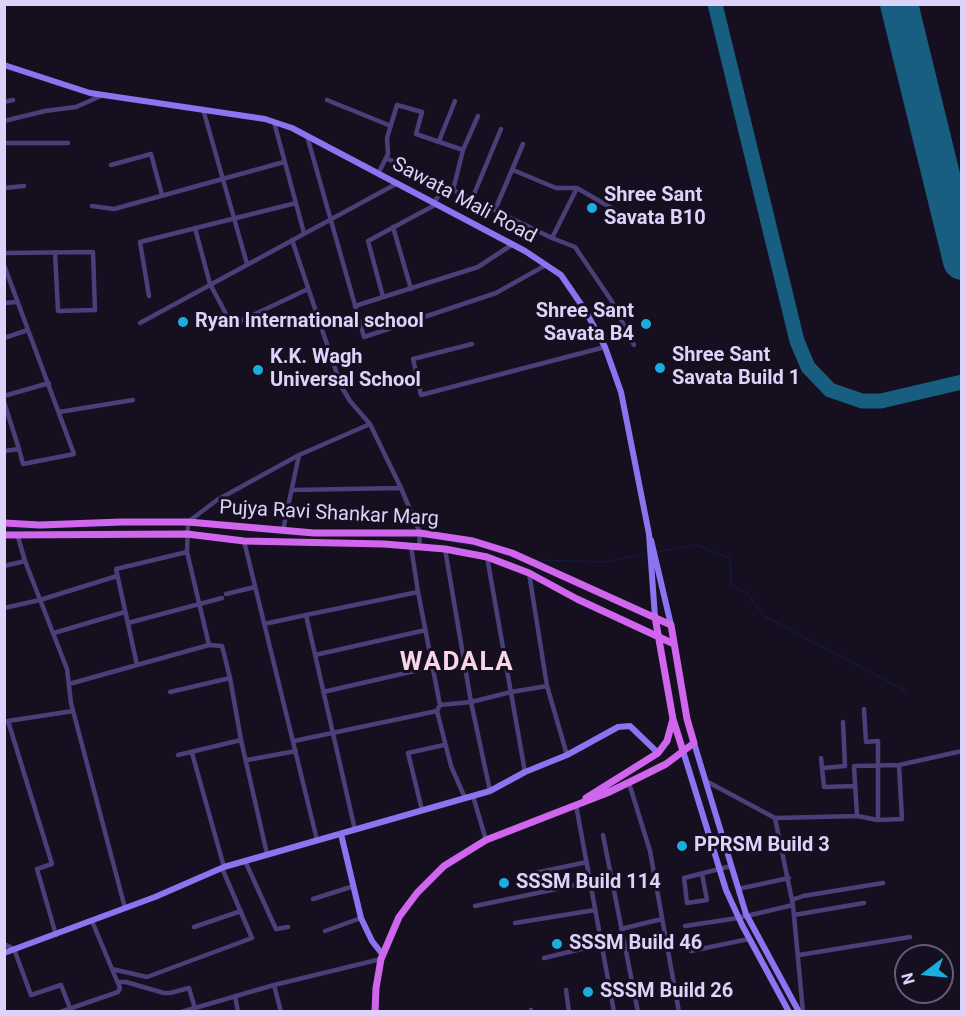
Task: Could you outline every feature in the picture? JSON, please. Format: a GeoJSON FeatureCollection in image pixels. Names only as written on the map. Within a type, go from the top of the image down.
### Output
{"type":"FeatureCollection","features":[{"type":"Feature","properties":{"kind":"main road","name":"Pujya Ravi Shankar Marg"},"geometry":{"type":"LineString","coordinates":[[4,524],[188,522],[314,533],[420,533],[473,541],[512,553],[671,625]]}},
{"type":"Feature","properties":{"kind":"main road"},"geometry":{"type":"LineString","coordinates":[[4,535],[18,537],[94,533],[187,534],[244,541],[415,546],[445,549],[487,557],[528,573],[674,644]]}},
{"type":"Feature","properties":{"kind":"main road"},"geometry":{"type":"LineString","coordinates":[[655,617],[673,719],[683,751]]}},
{"type":"Feature","properties":{"kind":"main road"},"geometry":{"type":"LineString","coordinates":[[375,1011],[376,987],[382,957],[399,917],[422,887],[452,860],[486,840],[629,783],[666,764],[694,743],[687,719],[671,625]]}},
{"type":"Feature","properties":{"kind":"main road"},"geometry":{"type":"LineString","coordinates":[[576,804],[658,753],[667,741],[673,719]]}},
{"type":"Feature","properties":{"kind":"street","name":"Sawata Mali Road"},"geometry":{"type":"LineString","coordinates":[[4,65],[90,93],[265,118],[307,136],[434,205],[513,244],[561,275],[585,310],[605,347],[621,392],[649,534],[655,617]]}},
{"type":"Feature","properties":{"kind":"street"},"geometry":{"type":"LineString","coordinates":[[4,121],[45,111],[76,107],[105,95]]}},
{"type":"Feature","properties":{"kind":"street"},"geometry":{"type":"LineString","coordinates":[[4,102],[13,100]]}},
{"type":"Feature","properties":{"kind":"street"},"geometry":{"type":"LineString","coordinates":[[327,100],[391,126]]}},
{"type":"Feature","properties":{"kind":"street"},"geometry":{"type":"LineString","coordinates":[[439,141],[455,101]]}},
{"type":"Feature","properties":{"kind":"street"},"geometry":{"type":"LineString","coordinates":[[378,174],[388,154],[387,138],[397,105],[422,112],[416,134],[463,150]]}},
{"type":"Feature","properties":{"kind":"street"},"geometry":{"type":"LineString","coordinates":[[203,109],[247,264]]}},
{"type":"Feature","properties":{"kind":"street"},"geometry":{"type":"LineString","coordinates":[[453,190],[463,150],[478,116]]}},
{"type":"Feature","properties":{"kind":"street"},"geometry":{"type":"LineString","coordinates":[[274,122],[304,232]]}},
{"type":"Feature","properties":{"kind":"street"},"geometry":{"type":"LineString","coordinates":[[472,199],[501,129]]}},
{"type":"Feature","properties":{"kind":"street"},"geometry":{"type":"LineString","coordinates":[[307,136],[364,337],[496,293],[546,265]]}},
{"type":"Feature","properties":{"kind":"street"},"geometry":{"type":"LineString","coordinates":[[4,143],[68,143]]}},
{"type":"Feature","properties":{"kind":"street"},"geometry":{"type":"LineString","coordinates":[[495,210],[523,144]]}},
{"type":"Feature","properties":{"kind":"street"},"geometry":{"type":"LineString","coordinates":[[111,165],[151,154],[162,195]]}},
{"type":"Feature","properties":{"kind":"street"},"geometry":{"type":"LineString","coordinates":[[386,158],[575,247],[611,300],[634,345]]}},
{"type":"Feature","properties":{"kind":"street"},"geometry":{"type":"LineString","coordinates":[[92,206],[114,209],[284,162]]}},
{"type":"Feature","properties":{"kind":"street"},"geometry":{"type":"LineString","coordinates":[[513,170],[556,188],[576,188],[615,210]]}},
{"type":"Feature","properties":{"kind":"street"},"geometry":{"type":"LineString","coordinates":[[140,323],[396,184]]}},
{"type":"Feature","properties":{"kind":"street"},"geometry":{"type":"LineString","coordinates":[[4,188],[24,186]]}},
{"type":"Feature","properties":{"kind":"street"},"geometry":{"type":"LineString","coordinates":[[383,297],[368,241],[434,205],[445,186]]}},
{"type":"Feature","properties":{"kind":"street"},"geometry":{"type":"LineString","coordinates":[[552,237],[576,188]]}},
{"type":"Feature","properties":{"kind":"street"},"geometry":{"type":"LineString","coordinates":[[149,296],[140,242],[296,203]]}},
{"type":"Feature","properties":{"kind":"street"},"geometry":{"type":"LineString","coordinates":[[393,227],[411,289]]}},
{"type":"Feature","properties":{"kind":"street"},"geometry":{"type":"LineString","coordinates":[[195,228],[210,284],[232,325],[308,289]]}},
{"type":"Feature","properties":{"kind":"street"},"geometry":{"type":"LineString","coordinates":[[291,240],[341,386],[350,401],[370,424],[420,533],[415,546],[418,592],[440,705],[437,711],[444,745],[465,798]]}},
{"type":"Feature","properties":{"kind":"street"},"geometry":{"type":"LineString","coordinates":[[355,306],[478,267],[513,244]]}},
{"type":"Feature","properties":{"kind":"street"},"geometry":{"type":"LineString","coordinates":[[4,253],[55,252],[93,252],[95,310],[58,311],[55,252]]}},
{"type":"Feature","properties":{"kind":"street"},"geometry":{"type":"LineString","coordinates":[[4,265],[74,454],[23,464],[4,402]]}},
{"type":"Feature","properties":{"kind":"street"},"geometry":{"type":"LineString","coordinates":[[4,303],[17,302]]}},
{"type":"Feature","properties":{"kind":"street"},"geometry":{"type":"LineString","coordinates":[[4,338],[28,330]]}},
{"type":"Feature","properties":{"kind":"street"},"geometry":{"type":"LineString","coordinates":[[472,344],[413,359],[421,395],[605,347]]}},
{"type":"Feature","properties":{"kind":"street"},"geometry":{"type":"LineString","coordinates":[[4,396],[49,383]]}},
{"type":"Feature","properties":{"kind":"street"},"geometry":{"type":"LineString","coordinates":[[59,412],[133,400]]}},
{"type":"Feature","properties":{"kind":"street"},"geometry":{"type":"LineString","coordinates":[[210,645],[187,552],[188,522],[217,501],[298,455],[370,424]]}},
{"type":"Feature","properties":{"kind":"street"},"geometry":{"type":"LineString","coordinates":[[4,451],[19,449]]}},
{"type":"Feature","properties":{"kind":"street"},"geometry":{"type":"LineString","coordinates":[[283,530],[298,455]]}},
{"type":"Feature","properties":{"kind":"street"},"geometry":{"type":"LineString","coordinates":[[292,490],[401,488]]}},
{"type":"Feature","properties":{"kind":"street"},"geometry":{"type":"LineString","coordinates":[[649,534],[655,551],[671,625]]}},
{"type":"Feature","properties":{"kind":"street"},"geometry":{"type":"LineString","coordinates":[[18,537],[67,669],[73,711],[125,909]]}},
{"type":"Feature","properties":{"kind":"street"},"geometry":{"type":"LineString","coordinates":[[244,541],[317,840]]}},
{"type":"Feature","properties":{"kind":"street"},"geometry":{"type":"LineString","coordinates":[[445,549],[471,702],[490,791]]}},
{"type":"Feature","properties":{"kind":"street"},"geometry":{"type":"LineString","coordinates":[[137,665],[116,569],[187,552]]}},
{"type":"Feature","properties":{"kind":"street"},"geometry":{"type":"LineString","coordinates":[[487,557],[525,772]]}},
{"type":"Feature","properties":{"kind":"street"},"geometry":{"type":"LineString","coordinates":[[4,566],[25,561]]}},
{"type":"Feature","properties":{"kind":"street"},"geometry":{"type":"LineString","coordinates":[[528,573],[547,686],[567,755]]}},
{"type":"Feature","properties":{"kind":"street"},"geometry":{"type":"LineString","coordinates":[[4,608],[40,600],[117,576]]}},
{"type":"Feature","properties":{"kind":"street"},"geometry":{"type":"LineString","coordinates":[[128,623],[255,587]]}},
{"type":"Feature","properties":{"kind":"street"},"geometry":{"type":"LineString","coordinates":[[264,624],[418,592]]}},
{"type":"Feature","properties":{"kind":"street"},"geometry":{"type":"LineString","coordinates":[[54,633],[125,612]]}},
{"type":"Feature","properties":{"kind":"street"},"geometry":{"type":"LineString","coordinates":[[306,615],[355,830]]}},
{"type":"Feature","properties":{"kind":"street"},"geometry":{"type":"LineString","coordinates":[[315,655],[426,630]]}},
{"type":"Feature","properties":{"kind":"street"},"geometry":{"type":"LineString","coordinates":[[69,684],[210,645],[222,646],[267,854]]}},
{"type":"Feature","properties":{"kind":"street"},"geometry":{"type":"LineString","coordinates":[[324,692],[432,667]]}},
{"type":"Feature","properties":{"kind":"street"},"geometry":{"type":"LineString","coordinates":[[170,692],[230,678]]}},
{"type":"Feature","properties":{"kind":"street"},"geometry":{"type":"LineString","coordinates":[[440,705],[471,702],[547,686]]}},
{"type":"Feature","properties":{"kind":"street"},"geometry":{"type":"LineString","coordinates":[[864,709],[866,742],[878,741],[878,820]]}},
{"type":"Feature","properties":{"kind":"street"},"geometry":{"type":"LineString","coordinates":[[56,935],[37,869],[52,864],[8,721],[73,711]]}},
{"type":"Feature","properties":{"kind":"street"},"geometry":{"type":"LineString","coordinates":[[294,741],[437,711]]}},
{"type":"Feature","properties":{"kind":"street"},"geometry":{"type":"LineString","coordinates":[[823,768],[845,766],[843,722]]}},
{"type":"Feature","properties":{"kind":"street"},"geometry":{"type":"LineString","coordinates":[[4,953],[189,884],[223,867],[490,791],[525,772],[567,755],[618,727],[630,726],[658,753]]}},
{"type":"Feature","properties":{"kind":"street"},"geometry":{"type":"LineString","coordinates":[[178,755],[241,740]]}},
{"type":"Feature","properties":{"kind":"street"},"geometry":{"type":"LineString","coordinates":[[694,743],[746,914],[801,1011]]}},
{"type":"Feature","properties":{"kind":"street"},"geometry":{"type":"LineString","coordinates":[[422,810],[408,753],[444,745]]}},
{"type":"Feature","properties":{"kind":"street"},"geometry":{"type":"LineString","coordinates":[[247,760],[296,751]]}},
{"type":"Feature","properties":{"kind":"street"},"geometry":{"type":"LineString","coordinates":[[683,751],[726,890],[738,918],[789,1011]]}},
{"type":"Feature","properties":{"kind":"street"},"geometry":{"type":"LineString","coordinates":[[857,816],[854,766],[900,765],[962,751]]}},
{"type":"Feature","properties":{"kind":"street"},"geometry":{"type":"LineString","coordinates":[[112,969],[147,978],[252,938],[223,867],[192,753]]}},
{"type":"Feature","properties":{"kind":"street"},"geometry":{"type":"LineString","coordinates":[[821,758],[824,787],[855,786]]}},
{"type":"Feature","properties":{"kind":"street"},"geometry":{"type":"LineString","coordinates":[[706,781],[775,818],[857,816],[878,820],[902,819],[900,765]]}},
{"type":"Feature","properties":{"kind":"street"},"geometry":{"type":"LineString","coordinates":[[629,783],[650,850],[679,1011]]}},
{"type":"Feature","properties":{"kind":"street"},"geometry":{"type":"LineString","coordinates":[[473,796],[486,840]]}},
{"type":"Feature","properties":{"kind":"street"},"geometry":{"type":"LineString","coordinates":[[576,804],[614,1011]]}},
{"type":"Feature","properties":{"kind":"street"},"geometry":{"type":"LineString","coordinates":[[775,818],[789,878],[794,915],[799,955],[801,1011]]}},
{"type":"Feature","properties":{"kind":"street"},"geometry":{"type":"LineString","coordinates":[[181,1011],[196,1010],[235,996],[382,957],[361,918],[341,834]]}},
{"type":"Feature","properties":{"kind":"street"},"geometry":{"type":"LineString","coordinates":[[603,835],[638,1011]]}},
{"type":"Feature","properties":{"kind":"street"},"geometry":{"type":"LineString","coordinates":[[244,861],[276,929],[288,927]]}},
{"type":"Feature","properties":{"kind":"street"},"geometry":{"type":"LineString","coordinates":[[535,873],[587,862]]}},
{"type":"Feature","properties":{"kind":"street"},"geometry":{"type":"LineString","coordinates":[[702,874],[707,900],[687,903],[684,878],[731,866]]}},
{"type":"Feature","properties":{"kind":"street"},"geometry":{"type":"LineString","coordinates":[[738,889],[789,878]]}},
{"type":"Feature","properties":{"kind":"street"},"geometry":{"type":"LineString","coordinates":[[475,906],[590,882]]}},
{"type":"Feature","properties":{"kind":"street"},"geometry":{"type":"LineString","coordinates":[[685,926],[738,918],[792,902],[802,896],[884,883]]}},
{"type":"Feature","properties":{"kind":"street"},"geometry":{"type":"LineString","coordinates":[[313,899],[354,886]]}},
{"type":"Feature","properties":{"kind":"street"},"geometry":{"type":"LineString","coordinates":[[794,915],[864,903]]}},
{"type":"Feature","properties":{"kind":"street"},"geometry":{"type":"LineString","coordinates":[[194,927],[241,910]]}},
{"type":"Feature","properties":{"kind":"street"},"geometry":{"type":"LineString","coordinates":[[515,923],[595,910]]}},
{"type":"Feature","properties":{"kind":"street"},"geometry":{"type":"LineString","coordinates":[[325,931],[361,918]]}},
{"type":"Feature","properties":{"kind":"street"},"geometry":{"type":"LineString","coordinates":[[621,929],[662,919]]}},
{"type":"Feature","properties":{"kind":"street"},"geometry":{"type":"LineString","coordinates":[[60,1011],[118,992],[120,988],[92,921]]}},
{"type":"Feature","properties":{"kind":"street"},"geometry":{"type":"LineString","coordinates":[[799,955],[910,937]]}},
{"type":"Feature","properties":{"kind":"street"},"geometry":{"type":"LineString","coordinates":[[691,951],[749,939]]}},
{"type":"Feature","properties":{"kind":"street"},"geometry":{"type":"LineString","coordinates":[[4,944],[14,949],[30,995],[61,985],[70,1008]]}},
{"type":"Feature","properties":{"kind":"street"},"geometry":{"type":"LineString","coordinates":[[544,958],[602,944]]}},
{"type":"Feature","properties":{"kind":"street"},"geometry":{"type":"LineString","coordinates":[[118,982],[126,982],[164,993],[189,988],[196,1010]]}},
{"type":"Feature","properties":{"kind":"street"},"geometry":{"type":"LineString","coordinates":[[274,985],[281,1011]]}},
{"type":"Feature","properties":{"kind":"street"},"geometry":{"type":"LineString","coordinates":[[566,990],[569,1011]]}},
{"type":"Feature","properties":{"kind":"street"},"geometry":{"type":"LineString","coordinates":[[235,996],[238,1011]]}},
{"type":"Feature","properties":{"kind":"waterway"},"geometry":{"type":"LineString","coordinates":[[4,527],[18,529],[143,525]]}},
{"type":"Feature","properties":{"kind":"waterway"},"geometry":{"type":"LineString","coordinates":[[234,529],[304,536]]}},
{"type":"Feature","properties":{"kind":"waterway"},"geometry":{"type":"LineString","coordinates":[[378,536],[433,538],[481,547],[515,558]]}},
{"type":"Feature","properties":{"kind":"waterway"},"geometry":{"type":"LineString","coordinates":[[656,552],[696,545],[730,558],[731,585],[747,593],[764,616],[908,692]]}},
{"type":"Feature","properties":{"kind":"waterway"},"geometry":{"type":"LineString","coordinates":[[534,560],[604,562],[649,553]]}},
{"type":"Feature","properties":{"kind":"taxiway"},"geometry":{"type":"LineString","coordinates":[[715,4],[797,341],[808,367],[830,390],[862,401],[881,401],[962,382]]}},
{"type":"Feature","properties":{"kind":"runway"},"geometry":{"type":"LineString","coordinates":[[899,4],[962,261]]}},
{"type":"Feature","properties":{"kind":"place","name":"Shree Sant Savata B10"},"geometry":{"type":"Point","coordinates":[592,208]}},
{"type":"Feature","properties":{"kind":"place","name":"Ryan International school"},"geometry":{"type":"Point","coordinates":[183,322]}},
{"type":"Feature","properties":{"kind":"place","name":"Shree Sant Savata B4"},"geometry":{"type":"Point","coordinates":[646,324]}},
{"type":"Feature","properties":{"kind":"place","name":"Shree Sant Savata Build 1"},"geometry":{"type":"Point","coordinates":[660,368]}},
{"type":"Feature","properties":{"kind":"place","name":"K.K. Wagh Universal School"},"geometry":{"type":"Point","coordinates":[258,370]}},
{"type":"Feature","properties":{"kind":"place","name":"PPRSM Build 3"},"geometry":{"type":"Point","coordinates":[682,846]}},
{"type":"Feature","properties":{"kind":"place","name":"SSSM Build 114"},"geometry":{"type":"Point","coordinates":[504,883]}},
{"type":"Feature","properties":{"kind":"place","name":"SSSM Build 46"},"geometry":{"type":"Point","coordinates":[557,944]}},
{"type":"Feature","properties":{"kind":"place","name":"SSSM Build 26"},"geometry":{"type":"Point","coordinates":[588,992]}},
{"type":"Feature","properties":{"kind":"district","name":"WADALA"},"geometry":{"type":"Point","coordinates":[457,663]}}]}
